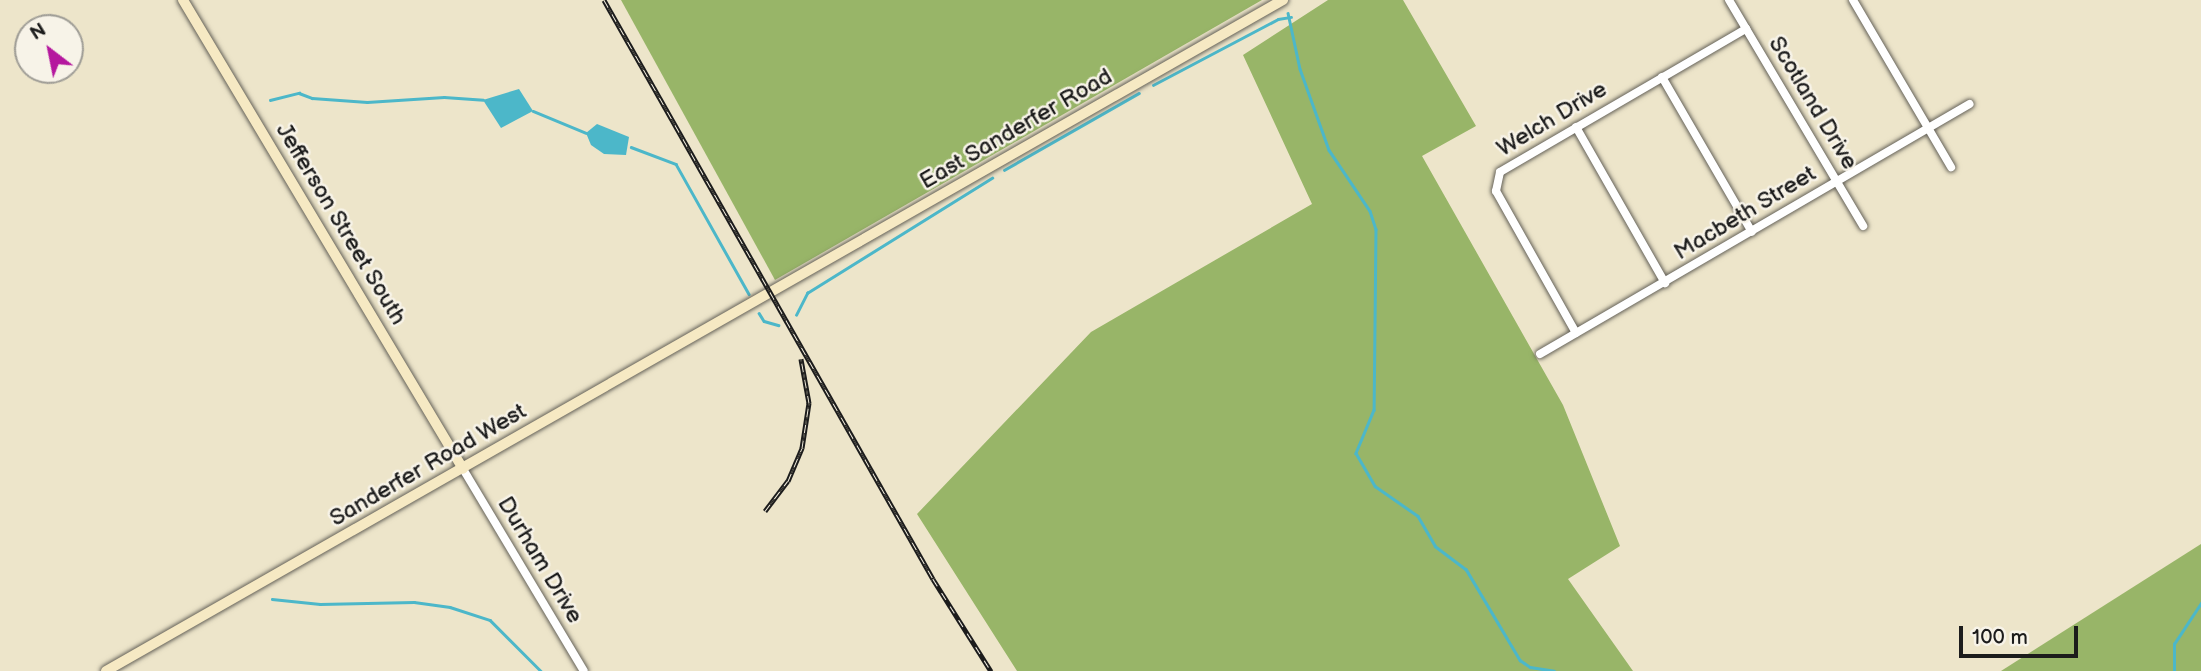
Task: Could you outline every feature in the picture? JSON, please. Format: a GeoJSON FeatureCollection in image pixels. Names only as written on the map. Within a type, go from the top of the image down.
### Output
{"type":"FeatureCollection","features":[{"type":"Feature","properties":{"kind":"street","name":"Jefferson Street South"},"geometry":{"type":"LineString","coordinates":[[183,0],[463,469]]}},
{"type":"Feature","properties":{"kind":"street","name":"East Sanderfer Road"},"geometry":{"type":"LineString","coordinates":[[770,294],[1283,0]]}},
{"type":"Feature","properties":{"kind":"street","name":"Scotland Drive"},"geometry":{"type":"LineString","coordinates":[[1729,0],[1863,226]]}},
{"type":"Feature","properties":{"kind":"street"},"geometry":{"type":"LineString","coordinates":[[1853,0],[1951,167]]}},
{"type":"Feature","properties":{"kind":"street","name":"Welch Drive"},"geometry":{"type":"LineString","coordinates":[[1576,333],[1496,191],[1500,172],[1507,164],[1746,29]]}},
{"type":"Feature","properties":{"kind":"street"},"geometry":{"type":"LineString","coordinates":[[1662,78],[1752,232]]}},
{"type":"Feature","properties":{"kind":"street","name":"Macbeth Street"},"geometry":{"type":"LineString","coordinates":[[1540,354],[1970,104]]}},
{"type":"Feature","properties":{"kind":"street"},"geometry":{"type":"LineString","coordinates":[[1576,127],[1665,283]]}},
{"type":"Feature","properties":{"kind":"street","name":"Sanderfer Road West"},"geometry":{"type":"LineString","coordinates":[[106,671],[770,294]]}},
{"type":"Feature","properties":{"kind":"street","name":"Durham Drive"},"geometry":{"type":"LineString","coordinates":[[463,469],[584,671]]}},
{"type":"Feature","properties":{"kind":"green space"},"geometry":{"type":"Polygon","coordinates":[[[621,0],[1262,0],[775,280],[621,0]]]}},
{"type":"Feature","properties":{"kind":"green space"},"geometry":{"type":"Polygon","coordinates":[[[1328,0],[1403,0],[1476,126],[1422,156],[1563,405],[1620,546],[1568,579],[1633,671],[1017,671],[917,514],[1091,332],[1312,204],[1243,55],[1328,0]]]}},
{"type":"Feature","properties":{"kind":"green space"},"geometry":{"type":"Polygon","coordinates":[[[2201,544],[2201,671],[2001,671],[2201,544]]]}},
{"type":"Feature","properties":{"kind":"water"},"geometry":{"type":"Polygon","coordinates":[[[519,89],[533,111],[501,128],[483,100],[519,89]]]}},
{"type":"Feature","properties":{"kind":"water"},"geometry":{"type":"Polygon","coordinates":[[[597,124],[629,137],[626,155],[604,154],[591,145],[586,133],[597,124]]]}},
{"type":"Feature","properties":{"kind":"waterway"},"geometry":{"type":"LineString","coordinates":[[1288,13],[1300,69],[1329,150],[1370,211],[1376,229],[1374,410],[1356,453],[1375,486],[1418,516],[1435,546],[1466,569],[1520,660],[1530,667],[1554,671]]}},
{"type":"Feature","properties":{"kind":"waterway"},"geometry":{"type":"LineString","coordinates":[[1153,85],[1278,19],[1291,17]]}},
{"type":"Feature","properties":{"kind":"waterway"},"geometry":{"type":"LineString","coordinates":[[270,100],[299,93],[312,98],[367,102],[444,97],[483,100]]}},
{"type":"Feature","properties":{"kind":"waterway"},"geometry":{"type":"LineString","coordinates":[[1004,170],[1139,93]]}},
{"type":"Feature","properties":{"kind":"waterway"},"geometry":{"type":"LineString","coordinates":[[533,111],[586,133]]}},
{"type":"Feature","properties":{"kind":"waterway"},"geometry":{"type":"LineString","coordinates":[[631,147],[676,164],[749,294]]}},
{"type":"Feature","properties":{"kind":"waterway"},"geometry":{"type":"LineString","coordinates":[[796,315],[807,293],[992,178]]}},
{"type":"Feature","properties":{"kind":"waterway"},"geometry":{"type":"LineString","coordinates":[[759,313],[764,321],[778,325]]}},
{"type":"Feature","properties":{"kind":"waterway"},"geometry":{"type":"LineString","coordinates":[[272,599],[320,604],[414,602],[450,607],[490,620],[541,671]]}},
{"type":"Feature","properties":{"kind":"waterway"},"geometry":{"type":"LineString","coordinates":[[2174,671],[2174,644],[2201,603]]}},
{"type":"Feature","properties":{"kind":"railway"},"geometry":{"type":"LineString","coordinates":[[604,0],[933,579],[991,671]]}},
{"type":"Feature","properties":{"kind":"railway"},"geometry":{"type":"LineString","coordinates":[[765,511],[788,481],[802,448],[809,403],[801,359]]}}]}
